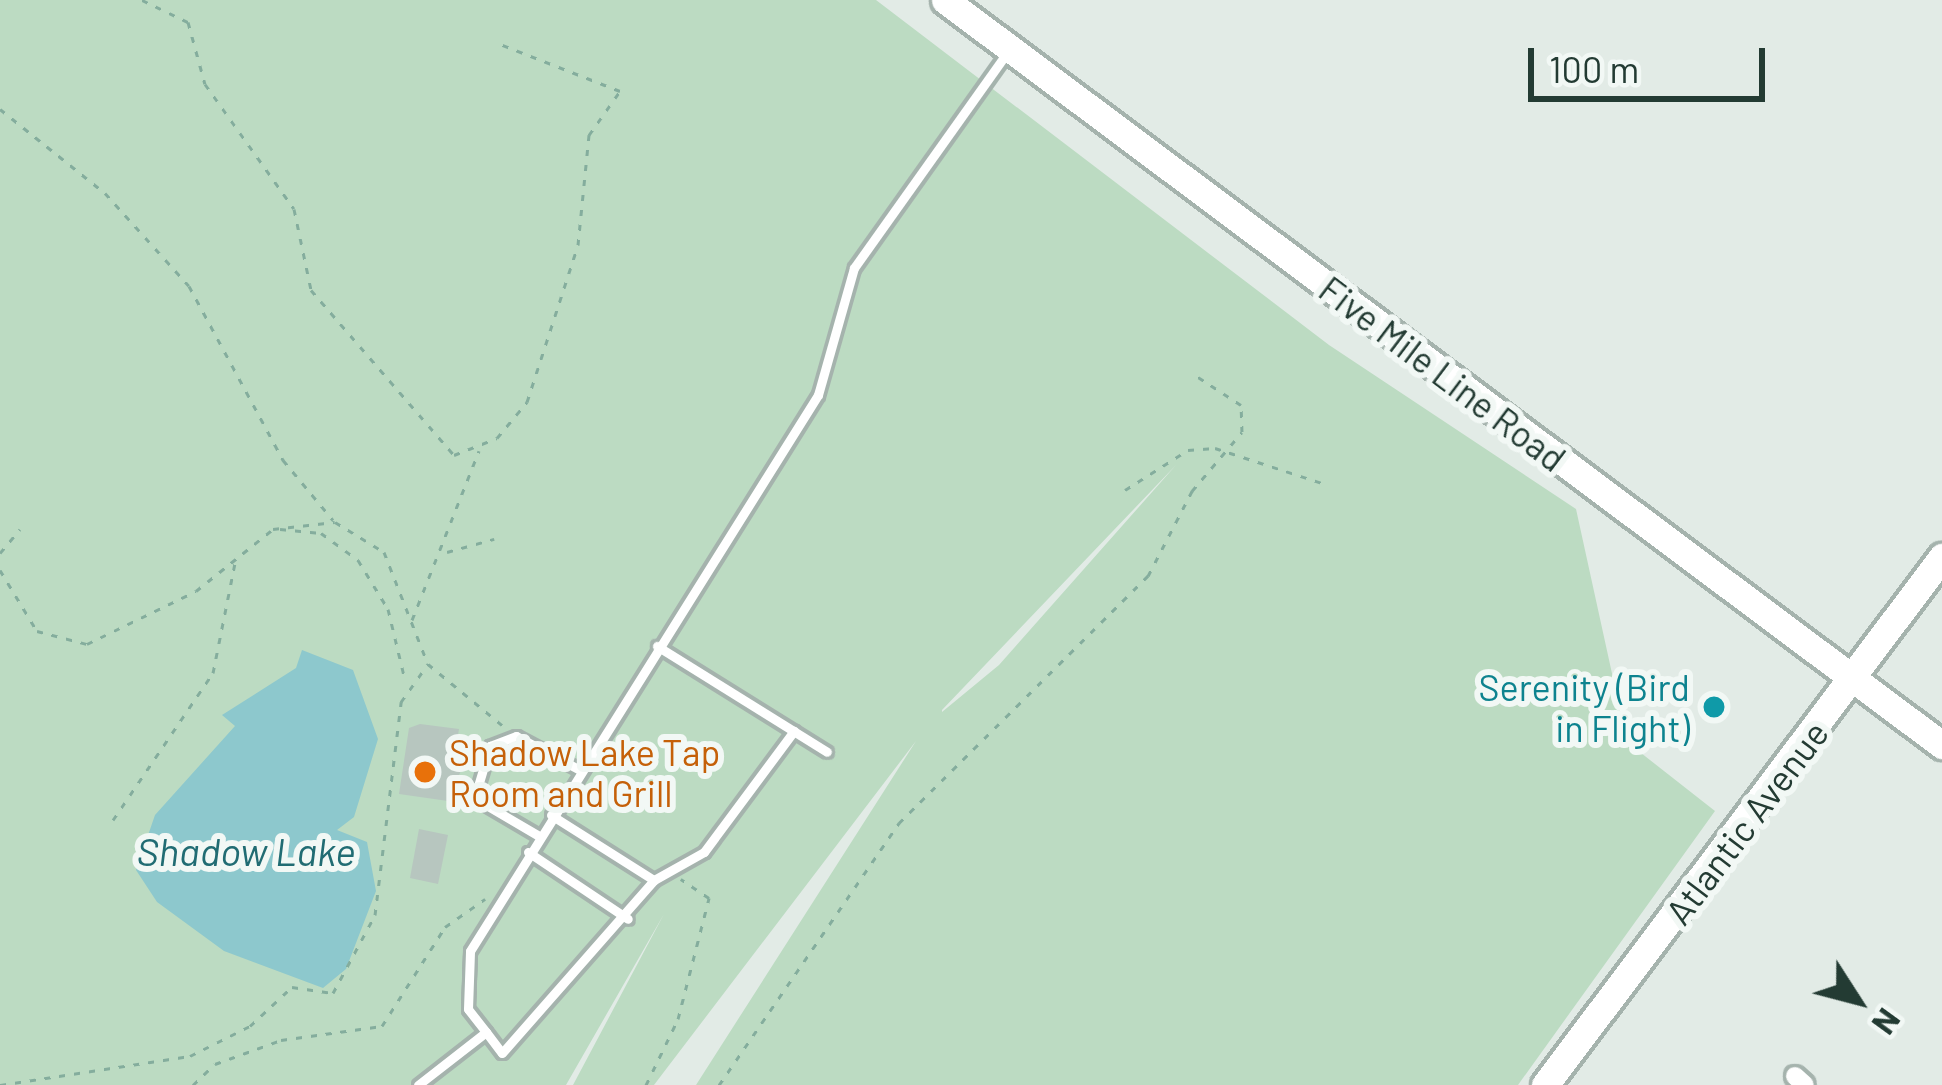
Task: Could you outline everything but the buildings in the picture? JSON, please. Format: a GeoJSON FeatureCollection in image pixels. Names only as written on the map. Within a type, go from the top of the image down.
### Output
{"type":"FeatureCollection","features":[{"type":"Feature","properties":{"kind":"main road","name":"Five Mile Line Road"},"geometry":{"type":"LineString","coordinates":[[945,0],[1942,746]]}},
{"type":"Feature","properties":{"kind":"main road","name":"Atlantic Avenue"},"geometry":{"type":"LineString","coordinates":[[1546,1085],[1942,557]]}},
{"type":"Feature","properties":{"kind":"lane"},"geometry":{"type":"LineString","coordinates":[[794,731],[704,852],[666,868],[628,919],[502,1053],[468,1010],[470,951],[818,395],[854,268],[1010,49]]}},
{"type":"Feature","properties":{"kind":"lane"},"geometry":{"type":"LineString","coordinates":[[657,646],[827,752]]}},
{"type":"Feature","properties":{"kind":"lane"},"geometry":{"type":"LineString","coordinates":[[538,836],[495,813],[478,786],[490,746],[516,736],[580,770]]}},
{"type":"Feature","properties":{"kind":"lane"},"geometry":{"type":"LineString","coordinates":[[551,815],[654,880]]}},
{"type":"Feature","properties":{"kind":"lane"},"geometry":{"type":"LineString","coordinates":[[528,852],[628,919]]}},
{"type":"Feature","properties":{"kind":"lane"},"geometry":{"type":"LineString","coordinates":[[418,1085],[486,1032]]}},
{"type":"Feature","properties":{"kind":"path"},"geometry":{"type":"LineString","coordinates":[[142,0],[188,22],[206,84],[294,209],[311,290],[361,357],[443,452],[480,447]]}},
{"type":"Feature","properties":{"kind":"path"},"geometry":{"type":"LineString","coordinates":[[412,622],[446,553],[480,447],[526,402],[578,245],[589,135],[620,91],[494,43]]}},
{"type":"Feature","properties":{"kind":"path"},"geometry":{"type":"LineString","coordinates":[[0,109],[105,193],[190,286],[284,460],[335,522],[384,553],[428,664],[516,736]]}},
{"type":"Feature","properties":{"kind":"path"},"geometry":{"type":"LineString","coordinates":[[719,1085],[899,824],[1148,576],[1246,415],[1195,375]]}},
{"type":"Feature","properties":{"kind":"path"},"geometry":{"type":"LineString","coordinates":[[1125,490],[1188,450],[1223,451],[1322,483]]}},
{"type":"Feature","properties":{"kind":"path"},"geometry":{"type":"LineString","coordinates":[[0,570],[38,631],[87,644],[196,592],[273,529],[335,522]]}},
{"type":"Feature","properties":{"kind":"path"},"geometry":{"type":"LineString","coordinates":[[0,553],[20,529]]}},
{"type":"Feature","properties":{"kind":"path"},"geometry":{"type":"LineString","coordinates":[[0,1085],[190,1056],[250,1025],[292,987],[333,994],[385,880],[406,681],[388,609],[358,560],[321,533],[273,529]]}},
{"type":"Feature","properties":{"kind":"path"},"geometry":{"type":"LineString","coordinates":[[446,553],[494,539]]}},
{"type":"Feature","properties":{"kind":"path"},"geometry":{"type":"LineString","coordinates":[[113,820],[213,673],[236,556]]}},
{"type":"Feature","properties":{"kind":"path"},"geometry":{"type":"LineString","coordinates":[[406,681],[428,664]]}},
{"type":"Feature","properties":{"kind":"path"},"geometry":{"type":"LineString","coordinates":[[646,1085],[678,1019],[709,898],[666,868]]}},
{"type":"Feature","properties":{"kind":"path"},"geometry":{"type":"LineString","coordinates":[[194,1085],[215,1064],[281,1040],[382,1026],[445,927],[508,887]]}},
{"type":"Feature","properties":{"kind":"green space"},"geometry":{"type":"Polygon","coordinates":[[[0,0],[876,0],[1329,345],[1576,509],[1627,742],[1715,811],[1518,1085],[696,1085],[916,741],[654,1085],[573,1085],[664,914],[566,1085],[0,1085],[0,0]],[[1176,465],[942,712],[999,665],[1176,465]]]}},
{"type":"Feature","properties":{"kind":"water","name":"Shadow Lake"},"geometry":{"type":"Polygon","coordinates":[[[302,650],[353,670],[378,739],[354,817],[337,830],[367,842],[376,891],[346,969],[323,988],[224,951],[157,902],[136,870],[155,815],[235,726],[222,715],[296,668],[302,650]]]}},
{"type":"Feature","properties":{"kind":"place","name":"Serenity (Bird in Flight)"},"geometry":{"type":"Point","coordinates":[1714,707]}},
{"type":"Feature","properties":{"kind":"place","name":"Shadow Lake Tap Room and Grill"},"geometry":{"type":"Point","coordinates":[425,772]}}]}
